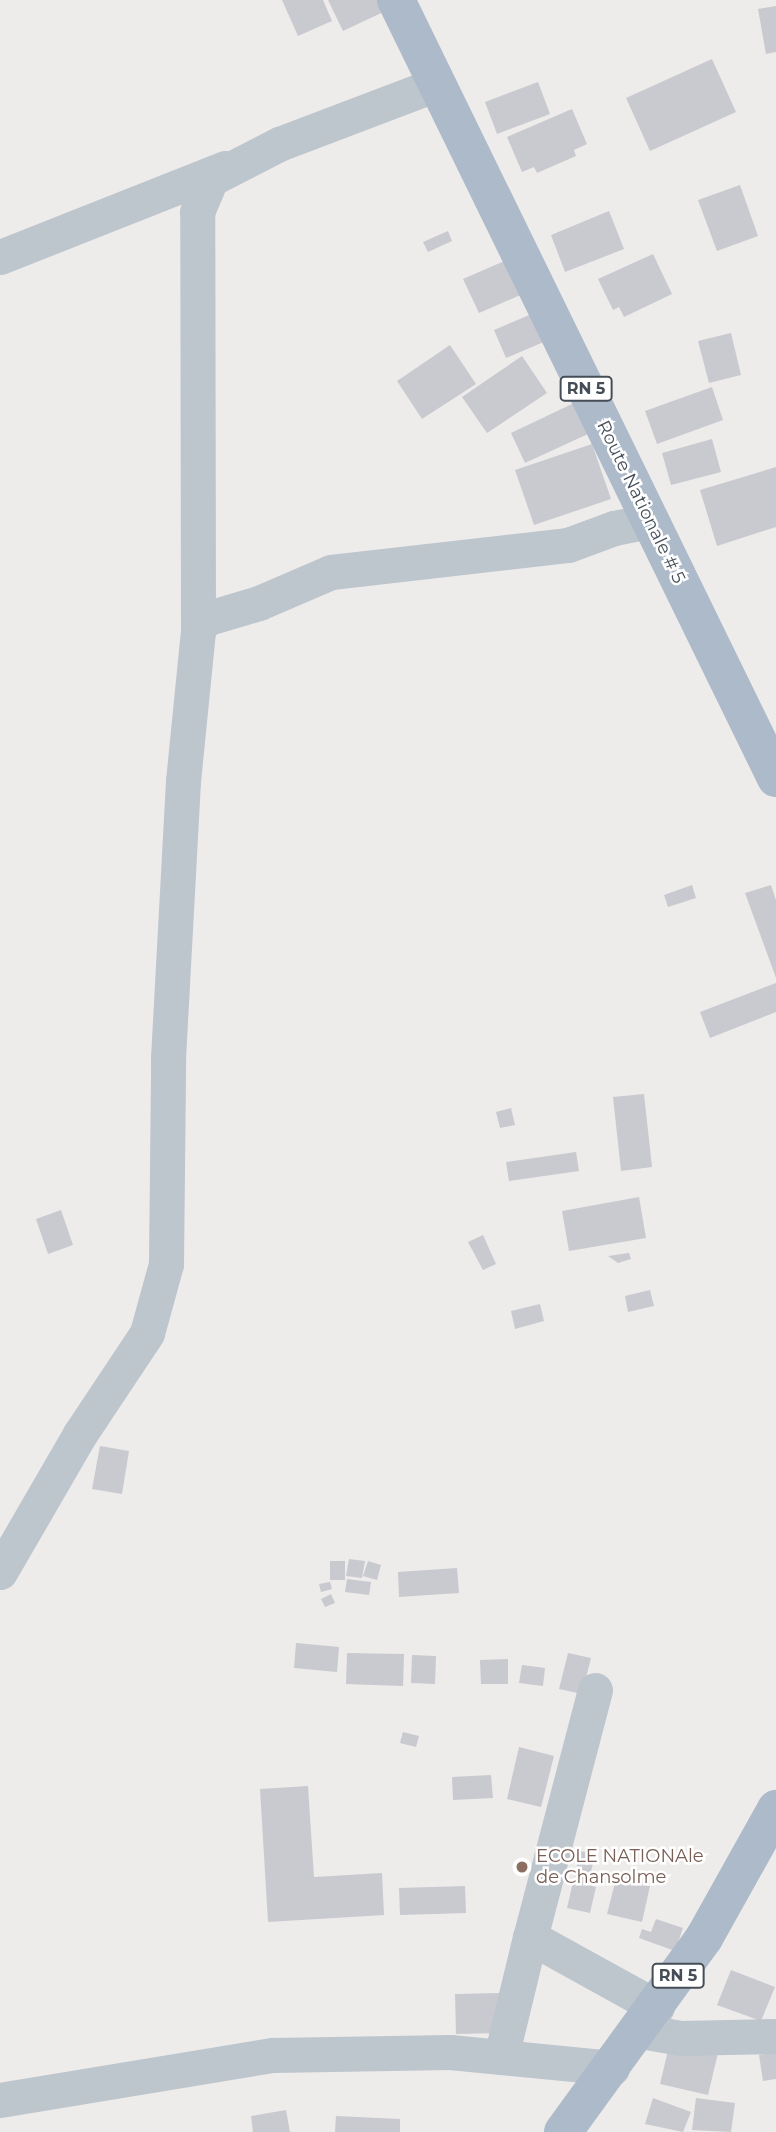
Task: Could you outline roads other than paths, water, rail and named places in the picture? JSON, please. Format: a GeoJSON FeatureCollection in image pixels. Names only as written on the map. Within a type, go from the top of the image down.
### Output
{"type":"FeatureCollection","features":[{"type":"Feature","properties":{"kind":"main road","name":"Route Nationale # 5"},"geometry":{"type":"LineString","coordinates":[[396,0],[776,778]]}},
{"type":"Feature","properties":{"kind":"main road","name":"RN 5"},"geometry":{"type":"LineString","coordinates":[[563,2132],[649,2019],[705,1938],[776,1809]]}},
{"type":"Feature","properties":{"kind":"street"},"geometry":{"type":"LineString","coordinates":[[0,257],[437,84]]}},
{"type":"Feature","properties":{"kind":"street"},"geometry":{"type":"LineString","coordinates":[[0,1572],[80,1433],[147,1333],[166,1264],[168,1058],[183,781],[198,629],[197,212],[211,179],[228,167]]}},
{"type":"Feature","properties":{"kind":"street"},"geometry":{"type":"LineString","coordinates":[[198,629],[205,620],[259,603],[331,572],[556,547],[650,521]]}},
{"type":"Feature","properties":{"kind":"street"},"geometry":{"type":"LineString","coordinates":[[500,2057],[595,1690]]}},
{"type":"Feature","properties":{"kind":"street"},"geometry":{"type":"LineString","coordinates":[[530,1937],[680,2038],[776,2036]]}},
{"type":"Feature","properties":{"kind":"street"},"geometry":{"type":"LineString","coordinates":[[0,2100],[273,2055],[450,2052],[612,2068]]}},
{"type":"Feature","properties":{"kind":"place","name":"ECOLE NATIONAle de Chansolme"},"geometry":{"type":"Point","coordinates":[522,1867]}}]}
